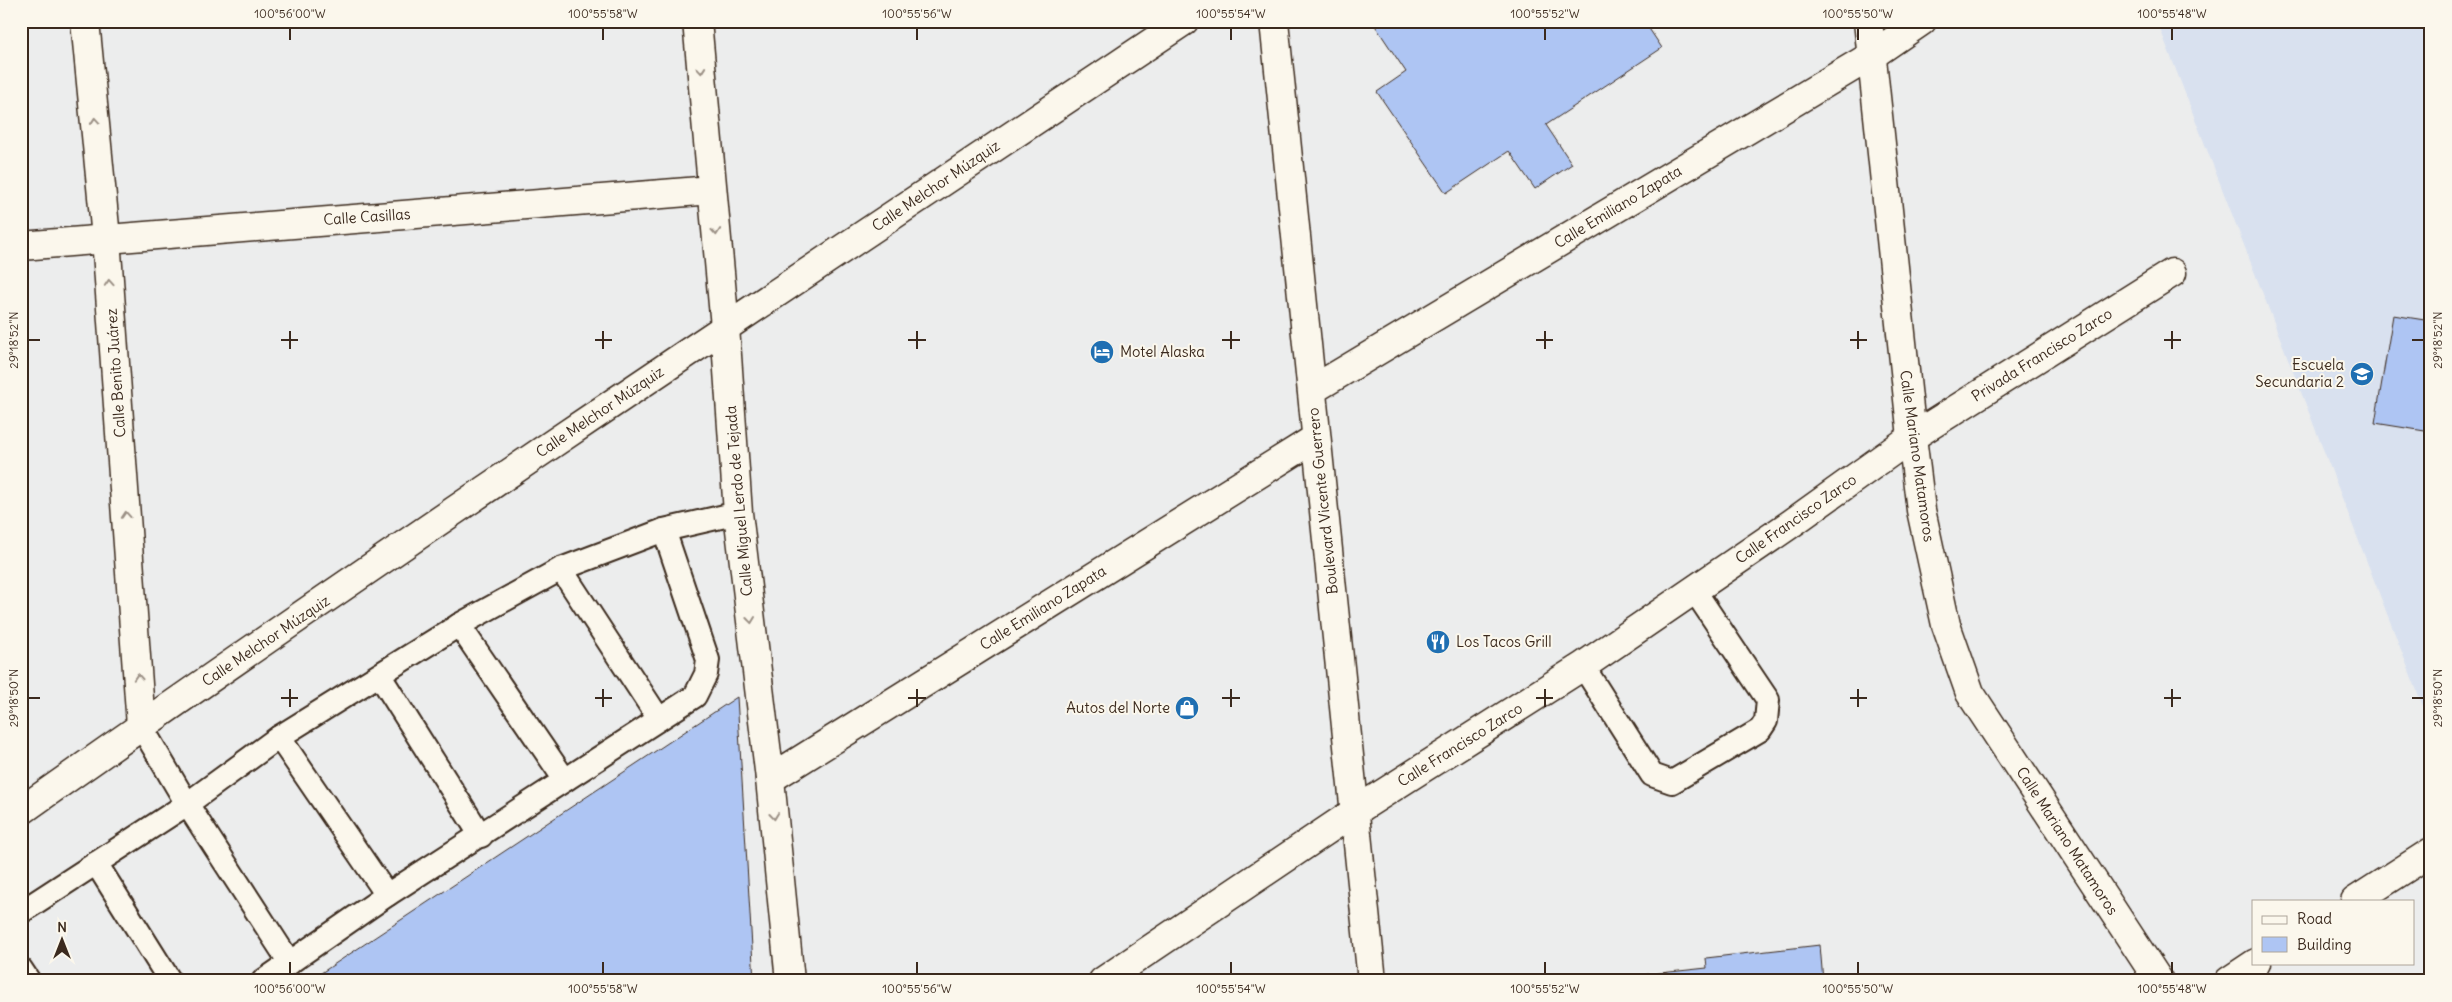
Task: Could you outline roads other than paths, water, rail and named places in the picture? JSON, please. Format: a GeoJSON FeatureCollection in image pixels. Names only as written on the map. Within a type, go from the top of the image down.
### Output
{"type":"FeatureCollection","features":[{"type":"Feature","properties":{"kind":"street","name":"Calle Benito Juárez"},"geometry":{"type":"LineString","coordinates":[[86,21],[106,238],[141,726]]}},
{"type":"Feature","properties":{"kind":"street","name":"Calle Miguel Lerdo de Tejada"},"geometry":{"type":"LineString","coordinates":[[697,21],[725,327],[738,513],[770,779],[790,981]]}},
{"type":"Feature","properties":{"kind":"street","name":"Calle Melchor Múzquiz"},"geometry":{"type":"LineString","coordinates":[[21,810],[725,327],[1184,21]]}},
{"type":"Feature","properties":{"kind":"street","name":"Boulevard Vicente Guerrero"},"geometry":{"type":"LineString","coordinates":[[1274,21],[1372,981]]}},
{"type":"Feature","properties":{"kind":"street","name":"Calle Mariano Matamoros"},"geometry":{"type":"LineString","coordinates":[[1868,21],[1912,437],[1922,510],[1946,625],[1970,694],[2159,981]]}},
{"type":"Feature","properties":{"kind":"street","name":"Calle Emiliano Zapata"},"geometry":{"type":"LineString","coordinates":[[1312,390],[1871,56],[1922,21]]}},
{"type":"Feature","properties":{"kind":"street","name":"Calle Casillas"},"geometry":{"type":"LineString","coordinates":[[21,246],[712,190]]}},
{"type":"Feature","properties":{"kind":"street","name":"Privada Francisco Zarco"},"geometry":{"type":"LineString","coordinates":[[1912,437],[2172,273]]}},
{"type":"Feature","properties":{"kind":"street","name":"Calle Francisco Zarco"},"geometry":{"type":"LineString","coordinates":[[1103,981],[1354,812],[1583,666],[1912,437]]}},
{"type":"Feature","properties":{"kind":"street","name":"Calle Emiliano Zapata"},"geometry":{"type":"LineString","coordinates":[[770,779],[1316,438]]}},
{"type":"Feature","properties":{"kind":"street"},"geometry":{"type":"LineString","coordinates":[[2357,900],[2431,852]]}},
{"type":"Feature","properties":{"kind":"street"},"geometry":{"type":"LineString","coordinates":[[2228,981],[2254,964]]}},
{"type":"Feature","properties":{"kind":"lane"},"geometry":{"type":"LineString","coordinates":[[21,912],[186,804],[279,737],[380,676],[459,624],[561,569],[664,530],[738,513]]}},
{"type":"Feature","properties":{"kind":"lane"},"geometry":{"type":"LineString","coordinates":[[263,981],[290,964],[387,894],[481,836],[695,696],[706,674],[708,660],[664,530]]}},
{"type":"Feature","properties":{"kind":"lane"},"geometry":{"type":"LineString","coordinates":[[561,569],[659,719]]}},
{"type":"Feature","properties":{"kind":"lane"},"geometry":{"type":"LineString","coordinates":[[1583,666],[1652,775],[1660,780],[1672,782],[1760,730],[1766,720],[1768,700],[1694,590]]}},
{"type":"Feature","properties":{"kind":"lane"},"geometry":{"type":"LineString","coordinates":[[459,624],[566,780]]}},
{"type":"Feature","properties":{"kind":"lane"},"geometry":{"type":"LineString","coordinates":[[380,676],[481,836]]}},
{"type":"Feature","properties":{"kind":"lane"},"geometry":{"type":"LineString","coordinates":[[141,726],[186,804],[290,964]]}},
{"type":"Feature","properties":{"kind":"lane"},"geometry":{"type":"LineString","coordinates":[[279,737],[387,894]]}},
{"type":"Feature","properties":{"kind":"lane"},"geometry":{"type":"LineString","coordinates":[[96,863],[170,981]]}},
{"type":"Feature","properties":{"kind":"lane"},"geometry":{"type":"LineString","coordinates":[[21,969],[29,981]]}},
{"type":"Feature","properties":{"kind":"place","name":"Motel Alaska"},"geometry":{"type":"Point","coordinates":[1102,352]}},
{"type":"Feature","properties":{"kind":"place","name":"Escuela Secundaria 2"},"geometry":{"type":"Point","coordinates":[2362,374]}},
{"type":"Feature","properties":{"kind":"place","name":"Los Tacos Grill"},"geometry":{"type":"Point","coordinates":[1438,642]}},
{"type":"Feature","properties":{"kind":"place","name":"Autos del Norte"},"geometry":{"type":"Point","coordinates":[1187,708]}}]}
